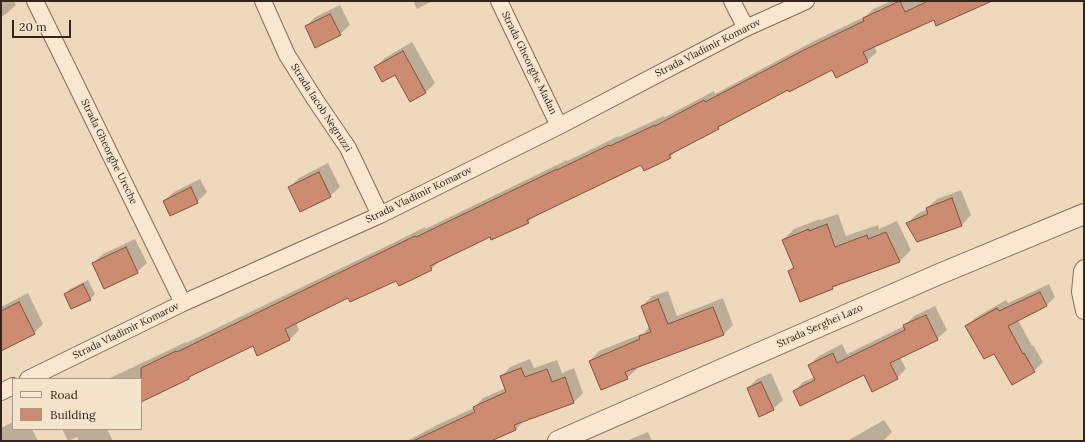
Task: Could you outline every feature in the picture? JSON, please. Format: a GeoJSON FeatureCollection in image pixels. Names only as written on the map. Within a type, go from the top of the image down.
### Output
{"type":"FeatureCollection","features":[{"type":"Feature","properties":{"kind":"street","name":"Strada Gheorghe Ureche"},"geometry":{"type":"LineString","coordinates":[[36,1],[183,303]]}},
{"type":"Feature","properties":{"kind":"street","name":"Strada Iacob Negruzzi"},"geometry":{"type":"LineString","coordinates":[[263,1],[287,55],[348,148],[380,215]]}},
{"type":"Feature","properties":{"kind":"street","name":"Strada Gheorghe Madan"},"geometry":{"type":"LineString","coordinates":[[499,1],[559,126]]}},
{"type":"Feature","properties":{"kind":"street"},"geometry":{"type":"LineString","coordinates":[[732,1],[746,28]]}},
{"type":"Feature","properties":{"kind":"street","name":"Strada Vladimir Komarov"},"geometry":{"type":"LineString","coordinates":[[30,378],[183,303],[380,215],[559,126],[746,28],[806,1]]}},
{"type":"Feature","properties":{"kind":"street","name":"Strada Serghei Lazo"},"geometry":{"type":"LineString","coordinates":[[567,439],[937,275],[1084,214]]}},
{"type":"Feature","properties":{"kind":"street"},"geometry":{"type":"LineString","coordinates":[[1084,268],[1082,271],[1080,292],[1084,311]]}},
{"type":"Feature","properties":{"kind":"street"},"geometry":{"type":"LineString","coordinates":[[1,392],[12,386]]}},
{"type":"Feature","properties":{"kind":"building"},"geometry":{"type":"Polygon","coordinates":[[[900,1],[905,12],[928,1],[992,1],[936,26],[934,20],[863,52],[868,62],[836,78],[832,70],[789,92],[788,90],[669,155],[671,158],[644,171],[641,165],[527,220],[529,223],[491,240],[490,237],[430,266],[432,270],[399,286],[396,281],[350,302],[348,298],[285,329],[290,340],[257,356],[253,346],[142,402],[141,368],[557,169],[655,126],[704,100],[705,102],[804,50],[864,21],[863,18],[900,1]]]}},
{"type":"Feature","properties":{"kind":"building"},"geometry":{"type":"Polygon","coordinates":[[[330,14],[341,35],[315,48],[305,26],[330,14]]]}},
{"type":"Feature","properties":{"kind":"building"},"geometry":{"type":"Polygon","coordinates":[[[403,51],[426,93],[410,102],[395,75],[382,82],[374,67],[403,51]]]}},
{"type":"Feature","properties":{"kind":"building"},"geometry":{"type":"Polygon","coordinates":[[[319,172],[331,197],[300,212],[288,187],[319,172]]]}},
{"type":"Feature","properties":{"kind":"building"},"geometry":{"type":"Polygon","coordinates":[[[191,187],[198,203],[170,216],[163,201],[191,187]]]}},
{"type":"Feature","properties":{"kind":"building"},"geometry":{"type":"Polygon","coordinates":[[[952,198],[962,226],[917,242],[906,223],[928,214],[926,208],[952,198]]]}},
{"type":"Feature","properties":{"kind":"building"},"geometry":{"type":"Polygon","coordinates":[[[827,224],[835,247],[867,235],[868,239],[886,232],[900,262],[832,287],[833,289],[800,302],[788,271],[794,268],[782,240],[809,229],[809,231],[827,224]]]}},
{"type":"Feature","properties":{"kind":"building"},"geometry":{"type":"Polygon","coordinates":[[[126,247],[138,273],[104,289],[92,263],[126,247]]]}},
{"type":"Feature","properties":{"kind":"building"},"geometry":{"type":"Polygon","coordinates":[[[83,284],[91,300],[71,309],[64,294],[83,284]]]}},
{"type":"Feature","properties":{"kind":"building"},"geometry":{"type":"Polygon","coordinates":[[[1040,292],[1047,306],[1008,326],[1023,354],[1024,353],[1035,372],[1012,385],[994,354],[984,359],[965,326],[997,308],[999,311],[1040,292]]]}},
{"type":"Feature","properties":{"kind":"building"},"geometry":{"type":"Polygon","coordinates":[[[658,299],[668,324],[713,307],[724,335],[625,372],[628,379],[601,390],[589,361],[640,339],[639,336],[651,332],[641,306],[658,299]]]}},
{"type":"Feature","properties":{"kind":"building"},"geometry":{"type":"Polygon","coordinates":[[[19,302],[35,334],[1,351],[1,311],[19,302]]]}},
{"type":"Feature","properties":{"kind":"building"},"geometry":{"type":"Polygon","coordinates":[[[926,315],[938,340],[890,363],[898,379],[872,392],[864,375],[800,406],[793,391],[815,380],[808,365],[833,353],[837,363],[905,330],[903,325],[926,315]]]}},
{"type":"Feature","properties":{"kind":"building"},"geometry":{"type":"Polygon","coordinates":[[[521,368],[525,377],[547,369],[552,382],[565,377],[574,403],[514,425],[516,430],[491,441],[413,441],[475,412],[473,407],[506,392],[500,376],[521,368]]]}},
{"type":"Feature","properties":{"kind":"building"},"geometry":{"type":"Polygon","coordinates":[[[761,382],[774,410],[759,417],[747,388],[761,382]]]}}]}
